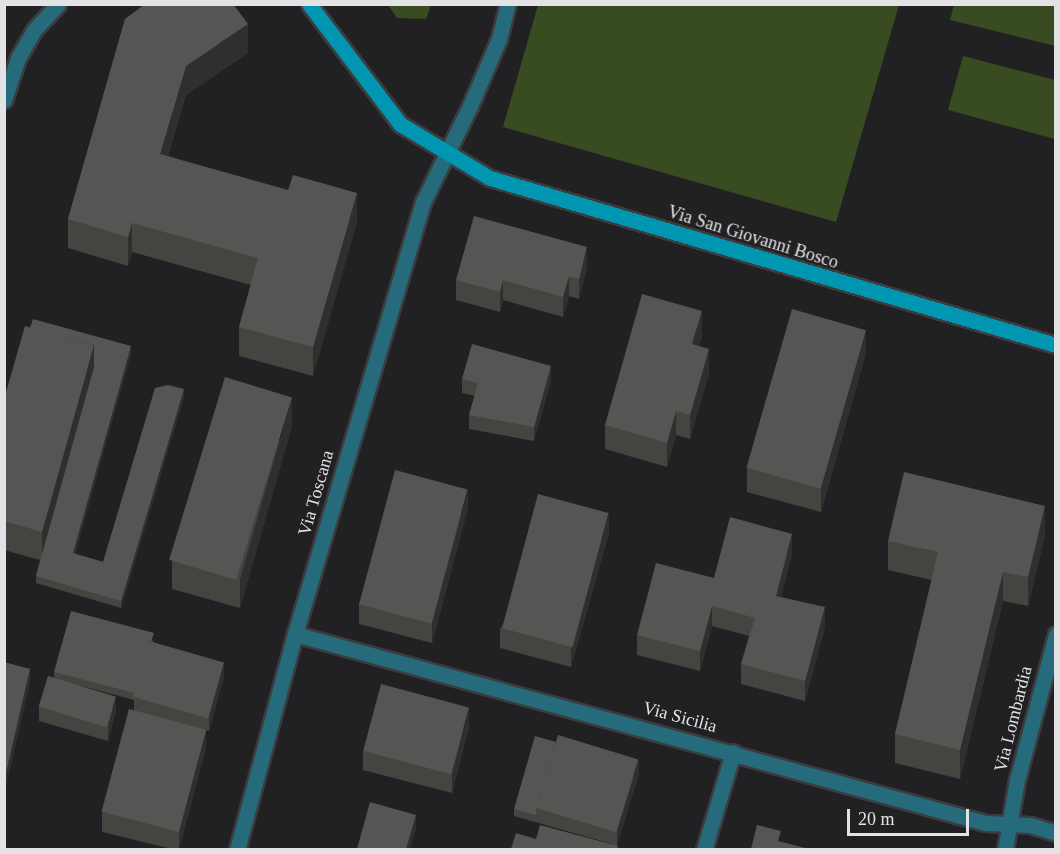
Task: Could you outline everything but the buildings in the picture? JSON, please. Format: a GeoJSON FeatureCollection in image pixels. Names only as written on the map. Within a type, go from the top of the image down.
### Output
{"type":"FeatureCollection","features":[{"type":"Feature","properties":{"kind":"street"},"geometry":{"type":"LineString","coordinates":[[4,100],[18,58],[34,30],[58,4]]}},
{"type":"Feature","properties":{"kind":"street","name":"Via San Giovanni Bosco"},"geometry":{"type":"LineString","coordinates":[[309,4],[400,124],[490,178],[1056,345]]}},
{"type":"Feature","properties":{"kind":"street"},"geometry":{"type":"LineString","coordinates":[[446,151],[491,58],[508,4]]}},
{"type":"Feature","properties":{"kind":"street","name":"Via Toscana"},"geometry":{"type":"LineString","coordinates":[[237,849],[295,634],[406,256],[423,202],[446,151]]}},
{"type":"Feature","properties":{"kind":"street","name":"Via Sicilia"},"geometry":{"type":"LineString","coordinates":[[295,634],[986,823],[1009,824],[1056,832]]}},
{"type":"Feature","properties":{"kind":"street","name":"Via Lombardia"},"geometry":{"type":"LineString","coordinates":[[1005,849],[1009,824],[1056,634]]}},
{"type":"Feature","properties":{"kind":"street"},"geometry":{"type":"LineString","coordinates":[[704,849],[733,752]]}},
{"type":"Feature","properties":{"kind":"green space"},"geometry":{"type":"Polygon","coordinates":[[[388,5],[431,5],[426,19],[397,18],[388,5]]]}},
{"type":"Feature","properties":{"kind":"green space"},"geometry":{"type":"Polygon","coordinates":[[[538,5],[899,5],[836,222],[503,127],[538,5]]]}},
{"type":"Feature","properties":{"kind":"green space"},"geometry":{"type":"Polygon","coordinates":[[[954,5],[1055,5],[1055,46],[950,20],[954,5]]]}},
{"type":"Feature","properties":{"kind":"green space"},"geometry":{"type":"Polygon","coordinates":[[[963,56],[1055,80],[1055,139],[948,110],[963,56]]]}}]}
